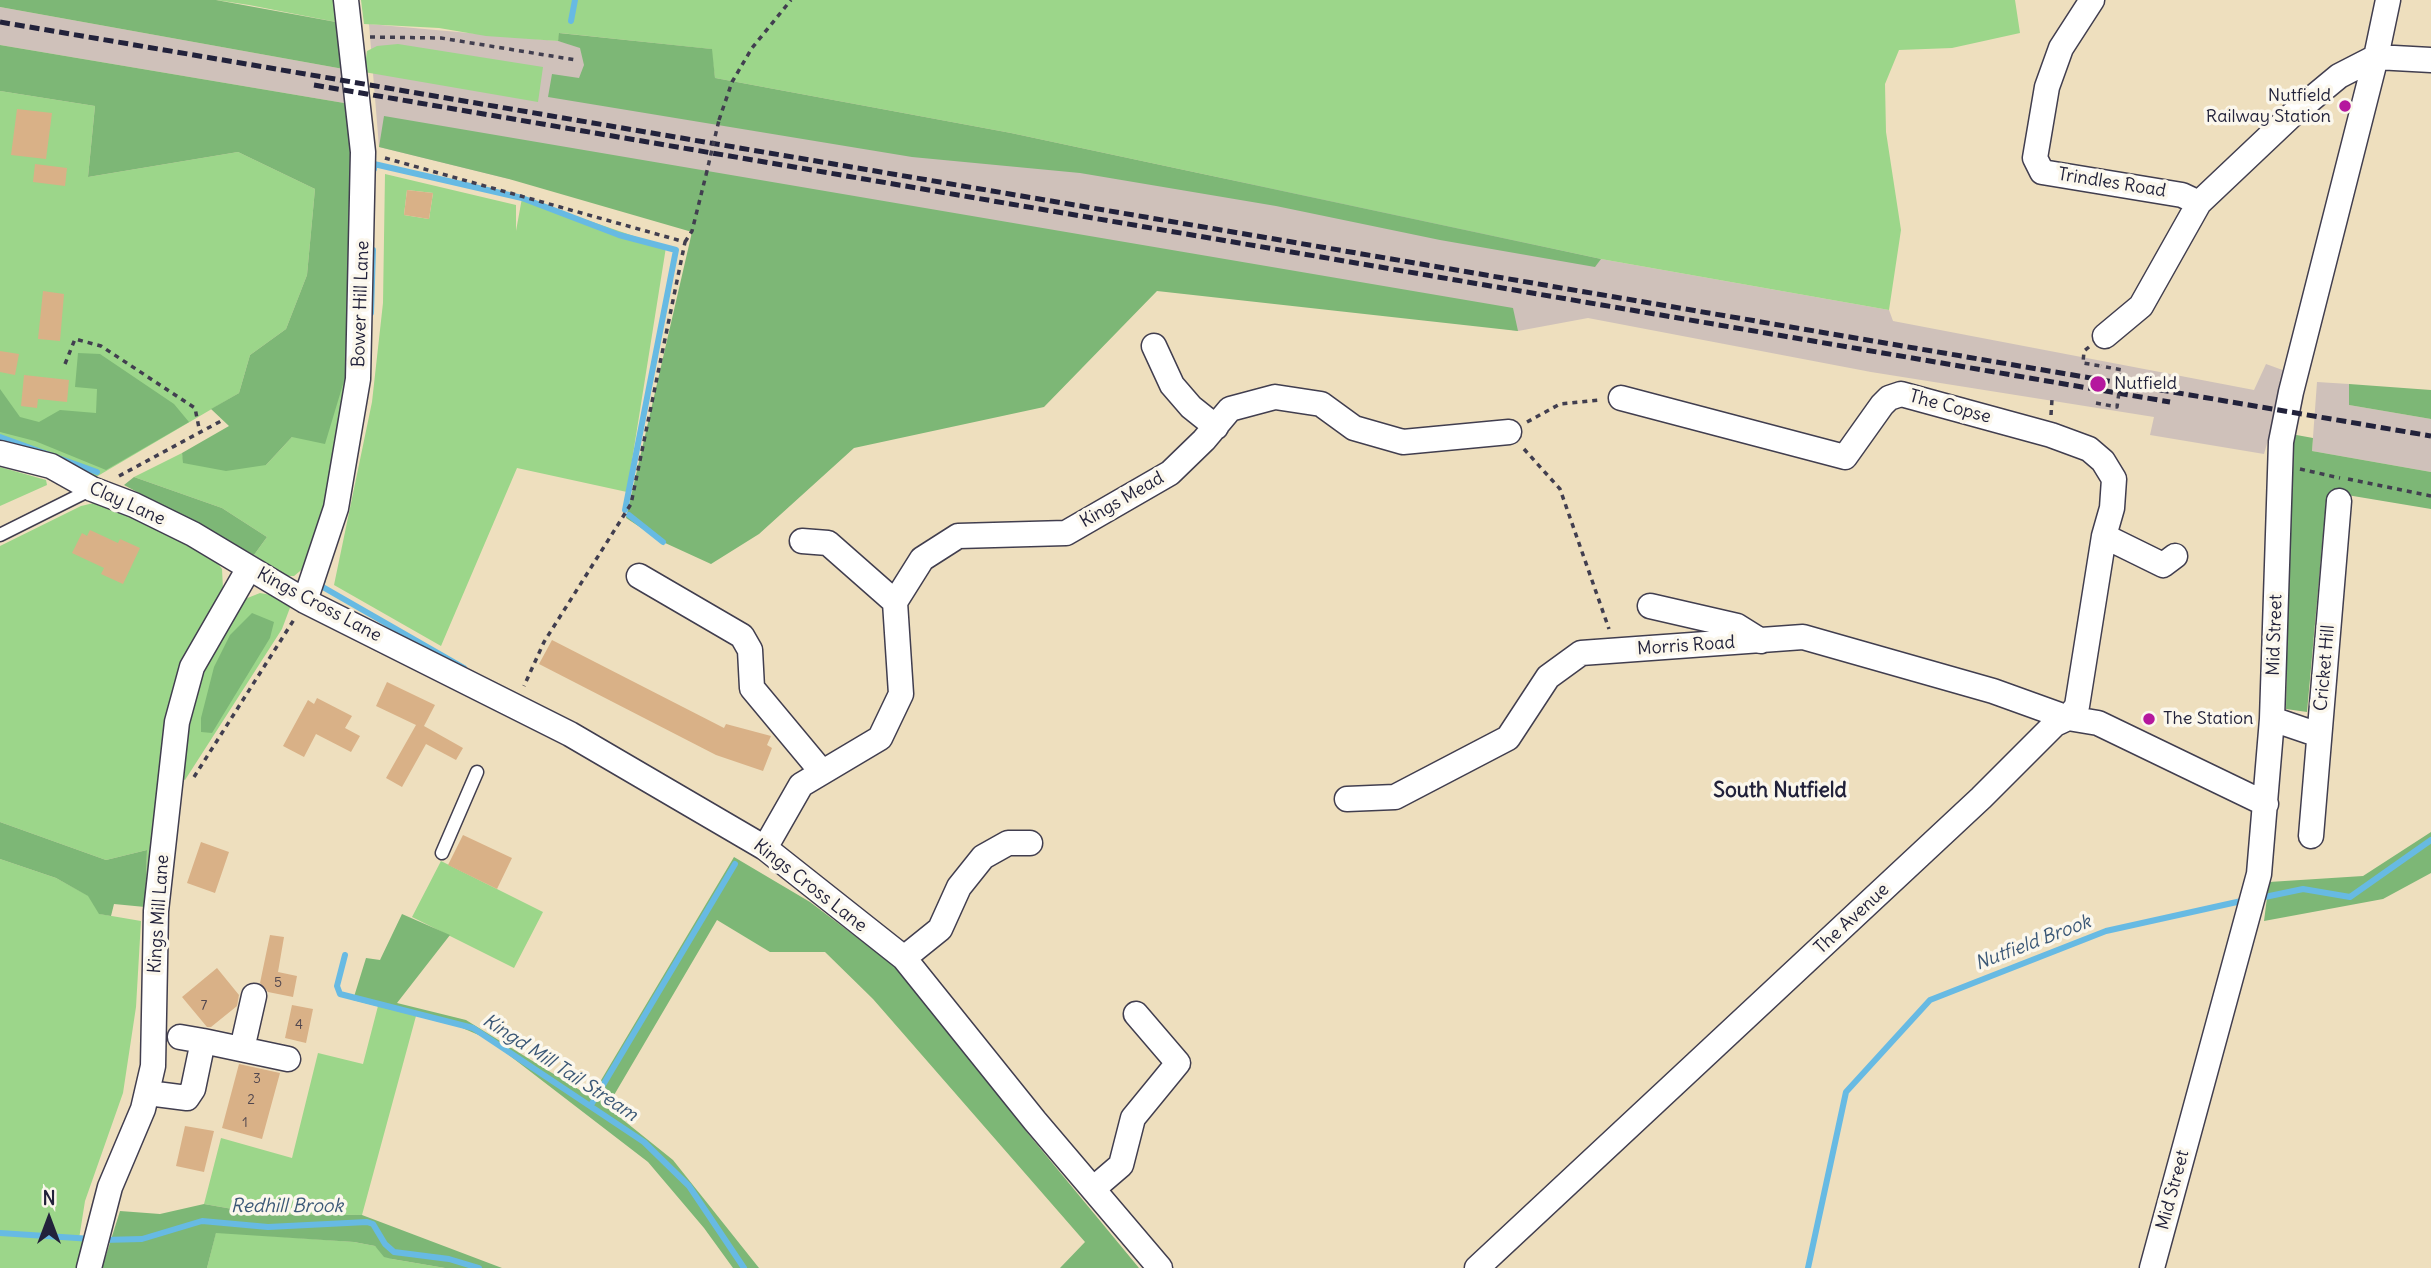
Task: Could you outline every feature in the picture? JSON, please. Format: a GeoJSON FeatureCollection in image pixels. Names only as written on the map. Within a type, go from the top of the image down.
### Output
{"type":"FeatureCollection","features":[{"type":"Feature","properties":{"kind":"street","name":"Bower Hill Lane"},"geometry":{"type":"LineString","coordinates":[[305,601],[336,508],[358,379],[363,152],[346,0]]}},
{"type":"Feature","properties":{"kind":"street","name":"Trindles Road"},"geometry":{"type":"LineString","coordinates":[[2092,0],[2061,48],[2047,87],[2035,158],[2042,172],[2182,195],[2199,203]]}},
{"type":"Feature","properties":{"kind":"street","name":"Mid Street"},"geometry":{"type":"LineString","coordinates":[[2152,1268],[2259,874],[2272,719],[2280,465],[2291,392],[2388,0]]}},
{"type":"Feature","properties":{"kind":"street"},"geometry":{"type":"LineString","coordinates":[[2105,336],[2141,306],[2199,203],[2292,115],[2339,76],[2376,57],[2431,61]]}},
{"type":"Feature","properties":{"kind":"street"},"geometry":{"type":"LineString","coordinates":[[1153,346],[1172,385],[1191,407],[1216,427]]}},
{"type":"Feature","properties":{"kind":"street","name":"The Copse"},"geometry":{"type":"LineString","coordinates":[[1621,398],[1845,457],[1882,405],[1889,398],[1901,394],[2039,431],[2089,449],[2103,461],[2114,479],[2112,508],[2104,536]]}},
{"type":"Feature","properties":{"kind":"street","name":"Kings Mead"},"geometry":{"type":"LineString","coordinates":[[895,602],[922,559],[958,536],[1066,533],[1170,473],[1230,409],[1275,397],[1321,404],[1354,428],[1403,442],[1509,432]]}},
{"type":"Feature","properties":{"kind":"street","name":"Clay Lane"},"geometry":{"type":"LineString","coordinates":[[0,453],[51,466],[92,489],[134,505],[193,534],[249,568]]}},
{"type":"Feature","properties":{"kind":"street","name":"Cricket Hill"},"geometry":{"type":"LineString","coordinates":[[2311,836],[2339,501]]}},
{"type":"Feature","properties":{"kind":"street"},"geometry":{"type":"LineString","coordinates":[[2175,556],[2163,565],[2104,536],[2077,706],[2068,718],[2098,723],[2266,804]]}},
{"type":"Feature","properties":{"kind":"street"},"geometry":{"type":"LineString","coordinates":[[765,848],[801,785],[880,738],[901,694],[895,602],[828,543],[802,541]]}},
{"type":"Feature","properties":{"kind":"street","name":"Kings Cross Lane"},"geometry":{"type":"LineString","coordinates":[[249,568],[305,601],[516,706],[765,848],[904,958],[1160,1268]]}},
{"type":"Feature","properties":{"kind":"street","name":"Kings Mill Lane"},"geometry":{"type":"LineString","coordinates":[[92,1258],[110,1187],[148,1093],[154,1053],[156,911],[177,722],[184,691],[201,648],[249,568]]}},
{"type":"Feature","properties":{"kind":"street"},"geometry":{"type":"LineString","coordinates":[[639,576],[742,636],[750,650],[752,688],[822,772]]}},
{"type":"Feature","properties":{"kind":"street"},"geometry":{"type":"LineString","coordinates":[[1650,606],[1737,626],[1762,642]]}},
{"type":"Feature","properties":{"kind":"street","name":"Morris Road"},"geometry":{"type":"LineString","coordinates":[[1347,799],[1395,797],[1508,738],[1548,677],[1581,653],[1762,642],[1803,636],[1993,691],[2068,718]]}},
{"type":"Feature","properties":{"kind":"street","name":"The Avenue"},"geometry":{"type":"LineString","coordinates":[[1477,1268],[1981,798],[2055,724],[2068,718]]}},
{"type":"Feature","properties":{"kind":"street"},"geometry":{"type":"LineString","coordinates":[[2272,719],[2319,735]]}},
{"type":"Feature","properties":{"kind":"street"},"geometry":{"type":"LineString","coordinates":[[904,958],[940,929],[959,887],[983,857],[1008,843],[1030,843]]}},
{"type":"Feature","properties":{"kind":"street"},"geometry":{"type":"LineString","coordinates":[[242,1049],[254,996]]}},
{"type":"Feature","properties":{"kind":"street"},"geometry":{"type":"LineString","coordinates":[[1093,1189],[1121,1165],[1133,1118],[1178,1063],[1136,1014]]}},
{"type":"Feature","properties":{"kind":"street"},"geometry":{"type":"LineString","coordinates":[[148,1093],[187,1098],[193,1089],[191,1039],[288,1059]]}},
{"type":"Feature","properties":{"kind":"lane"},"geometry":{"type":"LineString","coordinates":[[0,535],[92,489]]}},
{"type":"Feature","properties":{"kind":"lane"},"geometry":{"type":"LineString","coordinates":[[442,853],[477,772]]}},
{"type":"Feature","properties":{"kind":"path"},"geometry":{"type":"LineString","coordinates":[[516,706],[544,642],[631,504],[685,242],[692,232],[719,120],[732,82],[752,48],[791,0]]}},
{"type":"Feature","properties":{"kind":"path"},"geometry":{"type":"LineString","coordinates":[[351,42],[370,37],[441,38],[576,60]]}},
{"type":"Feature","properties":{"kind":"path"},"geometry":{"type":"LineString","coordinates":[[363,152],[502,188],[685,242]]}},
{"type":"Feature","properties":{"kind":"path"},"geometry":{"type":"LineString","coordinates":[[65,364],[75,339],[101,346],[195,408],[200,433]]}},
{"type":"Feature","properties":{"kind":"path"},"geometry":{"type":"LineString","coordinates":[[2096,403],[2117,407],[2122,370],[2101,366]]}},
{"type":"Feature","properties":{"kind":"path"},"geometry":{"type":"LineString","coordinates":[[1621,398],[1560,404],[1509,432],[1560,489],[1609,629],[1634,650]]}},
{"type":"Feature","properties":{"kind":"path"},"geometry":{"type":"LineString","coordinates":[[92,489],[221,421]]}},
{"type":"Feature","properties":{"kind":"path"},"geometry":{"type":"LineString","coordinates":[[2280,465],[2431,496]]}},
{"type":"Feature","properties":{"kind":"path"},"geometry":{"type":"LineString","coordinates":[[192,779],[305,601]]}},
{"type":"Feature","properties":{"kind":"shaded area"},"geometry":{"type":"Polygon","coordinates":[[[0,7],[349,70],[350,104],[0,45],[0,7]]]}},
{"type":"Feature","properties":{"kind":"shaded area"},"geometry":{"type":"Polygon","coordinates":[[[369,24],[558,41],[715,78],[1338,201],[1601,259],[1889,310],[1893,321],[2254,390],[2266,364],[2288,372],[2264,454],[2150,435],[2154,417],[1871,372],[1588,318],[1518,331],[509,179],[379,147],[369,24]]]}},
{"type":"Feature","properties":{"kind":"shaded area"},"geometry":{"type":"Polygon","coordinates":[[[2317,382],[2349,384],[2349,405],[2431,419],[2431,472],[2312,451],[2317,382]]]}},
{"type":"Feature","properties":{"kind":"green space"},"geometry":{"type":"Polygon","coordinates":[[[0,0],[216,0],[336,22],[349,70],[0,7],[0,0]]]}},
{"type":"Feature","properties":{"kind":"green space"},"geometry":{"type":"Polygon","coordinates":[[[216,0],[334,0],[336,22],[249,5],[216,0]]]}},
{"type":"Feature","properties":{"kind":"green space"},"geometry":{"type":"Polygon","coordinates":[[[361,0],[2015,0],[2020,33],[1952,48],[1899,50],[1885,84],[1886,132],[1901,230],[1889,310],[1601,259],[1011,133],[715,78],[711,49],[560,33],[558,41],[486,36],[439,28],[364,24],[361,0]]]}},
{"type":"Feature","properties":{"kind":"green space"},"geometry":{"type":"Polygon","coordinates":[[[559,33],[712,49],[715,78],[1011,133],[1601,259],[1595,267],[1440,240],[1276,206],[1080,173],[912,157],[548,97],[552,74],[579,78],[584,65],[580,48],[558,41],[559,33]]]}},
{"type":"Feature","properties":{"kind":"green space"},"geometry":{"type":"Polygon","coordinates":[[[398,44],[543,67],[538,102],[364,72],[367,51],[377,46],[398,44]]]}},
{"type":"Feature","properties":{"kind":"green space"},"geometry":{"type":"Polygon","coordinates":[[[0,45],[350,104],[353,198],[350,361],[325,444],[292,437],[266,465],[226,471],[183,463],[182,453],[229,426],[211,409],[239,393],[250,355],[286,329],[307,275],[315,189],[238,152],[88,177],[95,106],[0,91],[0,45]]]}},
{"type":"Feature","properties":{"kind":"green space"},"geometry":{"type":"Polygon","coordinates":[[[0,91],[95,106],[88,177],[238,152],[315,189],[307,275],[286,329],[250,355],[239,393],[96,477],[0,442],[0,91]]]}},
{"type":"Feature","properties":{"kind":"green space"},"geometry":{"type":"Polygon","coordinates":[[[384,116],[1513,308],[1518,331],[1157,291],[1044,407],[854,448],[759,534],[711,564],[663,542],[626,518],[692,232],[509,179],[379,147],[384,116]]]}},
{"type":"Feature","properties":{"kind":"green space"},"geometry":{"type":"Polygon","coordinates":[[[385,174],[516,205],[516,231],[522,198],[666,247],[627,492],[517,468],[441,646],[334,585],[372,402],[383,303],[385,174]],[[407,190],[404,215],[429,219],[433,193],[407,190]]]}},
{"type":"Feature","properties":{"kind":"green space"},"geometry":{"type":"Polygon","coordinates":[[[78,353],[100,354],[174,404],[189,422],[106,470],[35,441],[0,432],[0,389],[20,417],[39,422],[60,410],[96,413],[97,389],[75,387],[78,353]]]}},
{"type":"Feature","properties":{"kind":"green space"},"geometry":{"type":"Polygon","coordinates":[[[350,361],[328,506],[305,567],[294,576],[285,576],[254,555],[267,537],[222,508],[134,477],[182,453],[184,463],[266,465],[292,437],[350,361]]]}},
{"type":"Feature","properties":{"kind":"green space"},"geometry":{"type":"Polygon","coordinates":[[[2349,384],[2431,390],[2431,419],[2349,405],[2349,384]]]}},
{"type":"Feature","properties":{"kind":"green space"},"geometry":{"type":"Polygon","coordinates":[[[2291,434],[2313,438],[2312,451],[2431,472],[2431,509],[2341,494],[2326,502],[2307,712],[2286,709],[2291,434]]]}},
{"type":"Feature","properties":{"kind":"green space"},"geometry":{"type":"Polygon","coordinates":[[[0,467],[46,480],[47,485],[0,506],[0,467]]]}},
{"type":"Feature","properties":{"kind":"green space"},"geometry":{"type":"Polygon","coordinates":[[[134,477],[222,508],[267,537],[254,555],[124,485],[134,477]]]}},
{"type":"Feature","properties":{"kind":"green space"},"geometry":{"type":"Polygon","coordinates":[[[98,502],[132,515],[210,553],[222,569],[223,589],[183,665],[170,702],[145,907],[147,850],[106,860],[0,822],[0,546],[81,506],[98,502]]]}},
{"type":"Feature","properties":{"kind":"green space"},"geometry":{"type":"Polygon","coordinates":[[[260,593],[277,596],[291,605],[282,629],[185,780],[180,778],[185,726],[199,677],[245,599],[260,593]]]}},
{"type":"Feature","properties":{"kind":"green space"},"geometry":{"type":"Polygon","coordinates":[[[252,613],[274,622],[270,638],[212,733],[201,732],[201,718],[214,667],[230,635],[252,613]]]}},
{"type":"Feature","properties":{"kind":"green space"},"geometry":{"type":"Polygon","coordinates":[[[0,822],[106,860],[147,850],[145,907],[114,904],[111,916],[99,914],[88,896],[56,878],[0,859],[0,822]]]}},
{"type":"Feature","properties":{"kind":"green space"},"geometry":{"type":"Polygon","coordinates":[[[2431,832],[2431,873],[2383,899],[2264,921],[2269,882],[2363,876],[2431,832]]]}},
{"type":"Feature","properties":{"kind":"green space"},"geometry":{"type":"Polygon","coordinates":[[[734,857],[810,902],[900,970],[1030,1136],[1139,1268],[1060,1268],[1085,1242],[873,999],[825,952],[770,952],[717,920],[607,1107],[673,1160],[759,1268],[733,1268],[704,1228],[648,1162],[488,1039],[460,1027],[353,1000],[366,958],[380,960],[402,914],[450,935],[397,1003],[466,1020],[591,1097],[734,857]]]}},
{"type":"Feature","properties":{"kind":"green space"},"geometry":{"type":"Polygon","coordinates":[[[0,859],[56,878],[89,896],[100,914],[141,921],[136,1007],[123,1093],[85,1201],[79,1239],[84,1240],[77,1268],[0,1268],[0,859]]]}},
{"type":"Feature","properties":{"kind":"green space"},"geometry":{"type":"Polygon","coordinates":[[[441,861],[543,912],[514,968],[412,917],[441,861]]]}},
{"type":"Feature","properties":{"kind":"green space"},"geometry":{"type":"Polygon","coordinates":[[[378,1006],[416,1016],[362,1215],[261,1214],[204,1204],[221,1138],[292,1158],[318,1053],[363,1064],[378,1006]]]}},
{"type":"Feature","properties":{"kind":"green space"},"geometry":{"type":"Polygon","coordinates":[[[204,1204],[261,1214],[362,1215],[502,1268],[445,1268],[392,1259],[384,1257],[375,1246],[354,1242],[216,1233],[207,1268],[102,1268],[120,1211],[160,1214],[204,1204]]]}},
{"type":"Feature","properties":{"kind":"green space"},"geometry":{"type":"Polygon","coordinates":[[[216,1232],[354,1242],[375,1246],[392,1259],[445,1268],[207,1268],[216,1232]]]}},
{"type":"Feature","properties":{"kind":"building"},"geometry":{"type":"Polygon","coordinates":[[[17,109],[52,113],[46,159],[11,155],[17,109]]]}},
{"type":"Feature","properties":{"kind":"building"},"geometry":{"type":"Polygon","coordinates":[[[35,164],[67,168],[65,186],[33,182],[35,164]]]}},
{"type":"Feature","properties":{"kind":"building"},"geometry":{"type":"Polygon","coordinates":[[[407,190],[433,193],[429,219],[404,215],[407,190]]]}},
{"type":"Feature","properties":{"kind":"building"},"geometry":{"type":"Polygon","coordinates":[[[43,291],[64,294],[60,341],[38,339],[43,291]]]}},
{"type":"Feature","properties":{"kind":"building"},"geometry":{"type":"Polygon","coordinates":[[[0,351],[19,354],[15,375],[0,372],[0,351]]]}},
{"type":"Feature","properties":{"kind":"building"},"geometry":{"type":"Polygon","coordinates":[[[24,375],[69,380],[67,402],[38,399],[37,408],[21,406],[24,375]]]}},
{"type":"Feature","properties":{"kind":"building"},"geometry":{"type":"Polygon","coordinates":[[[90,530],[118,543],[120,539],[140,548],[123,584],[101,574],[104,568],[72,553],[82,533],[87,536],[90,530]]]}},
{"type":"Feature","properties":{"kind":"building"},"geometry":{"type":"Polygon","coordinates":[[[552,640],[724,728],[726,724],[771,736],[767,745],[772,748],[763,771],[716,755],[539,664],[552,640]]]}},
{"type":"Feature","properties":{"kind":"building"},"geometry":{"type":"Polygon","coordinates":[[[387,682],[435,705],[424,726],[463,748],[456,760],[426,744],[402,787],[386,778],[416,725],[376,706],[387,682]]]}},
{"type":"Feature","properties":{"kind":"building"},"geometry":{"type":"Polygon","coordinates":[[[317,698],[352,716],[345,728],[360,736],[351,752],[316,734],[304,757],[283,746],[308,700],[314,704],[317,698]]]}},
{"type":"Feature","properties":{"kind":"building"},"geometry":{"type":"Polygon","coordinates":[[[463,835],[512,858],[497,889],[448,865],[463,835]]]}},
{"type":"Feature","properties":{"kind":"building"},"geometry":{"type":"Polygon","coordinates":[[[201,842],[229,852],[215,893],[187,883],[201,842]]]}},
{"type":"Feature","properties":{"kind":"building"},"geometry":{"type":"Polygon","coordinates":[[[270,935],[284,937],[278,972],[297,976],[293,997],[268,992],[260,983],[270,935]]]}},
{"type":"Feature","properties":{"kind":"building"},"geometry":{"type":"Polygon","coordinates":[[[217,968],[239,995],[237,1006],[211,1027],[207,1027],[182,997],[217,968]]]}},
{"type":"Feature","properties":{"kind":"building"},"geometry":{"type":"Polygon","coordinates":[[[292,1005],[313,1009],[306,1043],[285,1038],[292,1005]]]}},
{"type":"Feature","properties":{"kind":"building"},"geometry":{"type":"Polygon","coordinates":[[[239,1064],[280,1073],[262,1139],[222,1128],[239,1064]]]}},
{"type":"Feature","properties":{"kind":"building"},"geometry":{"type":"Polygon","coordinates":[[[185,1126],[214,1131],[204,1172],[176,1166],[185,1126]]]}},
{"type":"Feature","properties":{"kind":"waterway"},"geometry":{"type":"LineString","coordinates":[[571,21],[575,0]]}},
{"type":"Feature","properties":{"kind":"waterway"},"geometry":{"type":"LineString","coordinates":[[374,169],[374,164],[522,198],[619,235],[676,250],[625,510]]}},
{"type":"Feature","properties":{"kind":"waterway"},"geometry":{"type":"LineString","coordinates":[[371,313],[373,250]]}},
{"type":"Feature","properties":{"kind":"waterway"},"geometry":{"type":"LineString","coordinates":[[0,437],[97,472]]}},
{"type":"Feature","properties":{"kind":"waterway"},"geometry":{"type":"LineString","coordinates":[[629,515],[663,542]]}},
{"type":"Feature","properties":{"kind":"waterway"},"geometry":{"type":"LineString","coordinates":[[323,580],[321,586],[464,668]]}},
{"type":"Feature","properties":{"kind":"waterway","name":"Nutfield Brook"},"geometry":{"type":"LineString","coordinates":[[2260,898],[2303,889],[2350,897],[2431,840]]}},
{"type":"Feature","properties":{"kind":"waterway"},"geometry":{"type":"LineString","coordinates":[[591,1105],[735,864]]}},
{"type":"Feature","properties":{"kind":"waterway","name":"Nutfield Brook"},"geometry":{"type":"LineString","coordinates":[[1808,1268],[1846,1092],[1930,1000],[2106,931],[2246,900]]}},
{"type":"Feature","properties":{"kind":"waterway","name":"Kingd Mill Tail Stream"},"geometry":{"type":"LineString","coordinates":[[345,955],[337,986],[340,994],[473,1028],[644,1142],[689,1186],[744,1268]]}},
{"type":"Feature","properties":{"kind":"waterway","name":"Redhill Brook"},"geometry":{"type":"LineString","coordinates":[[103,1240],[142,1239],[202,1221],[268,1227],[367,1222],[373,1224],[385,1244],[394,1252],[449,1259],[479,1268]]}},
{"type":"Feature","properties":{"kind":"waterway","name":"Redhill Brook"},"geometry":{"type":"LineString","coordinates":[[0,1233],[92,1239]]}},
{"type":"Feature","properties":{"kind":"railway"},"geometry":{"type":"LineString","coordinates":[[0,22],[2431,436]]}},
{"type":"Feature","properties":{"kind":"railway"},"geometry":{"type":"LineString","coordinates":[[314,85],[2170,402]]}},
{"type":"Feature","properties":{"kind":"place","name":"Nutfield Railway Station"},"geometry":{"type":"Point","coordinates":[2345,106]}},
{"type":"Feature","properties":{"kind":"place","name":"Nutfield"},"geometry":{"type":"Point","coordinates":[2098,384]}},
{"type":"Feature","properties":{"kind":"place","name":"The Station"},"geometry":{"type":"Point","coordinates":[2149,719]}},
{"type":"Feature","properties":{"kind":"district","name":"South Nutfield"},"geometry":{"type":"Point","coordinates":[1780,791]}}]}
